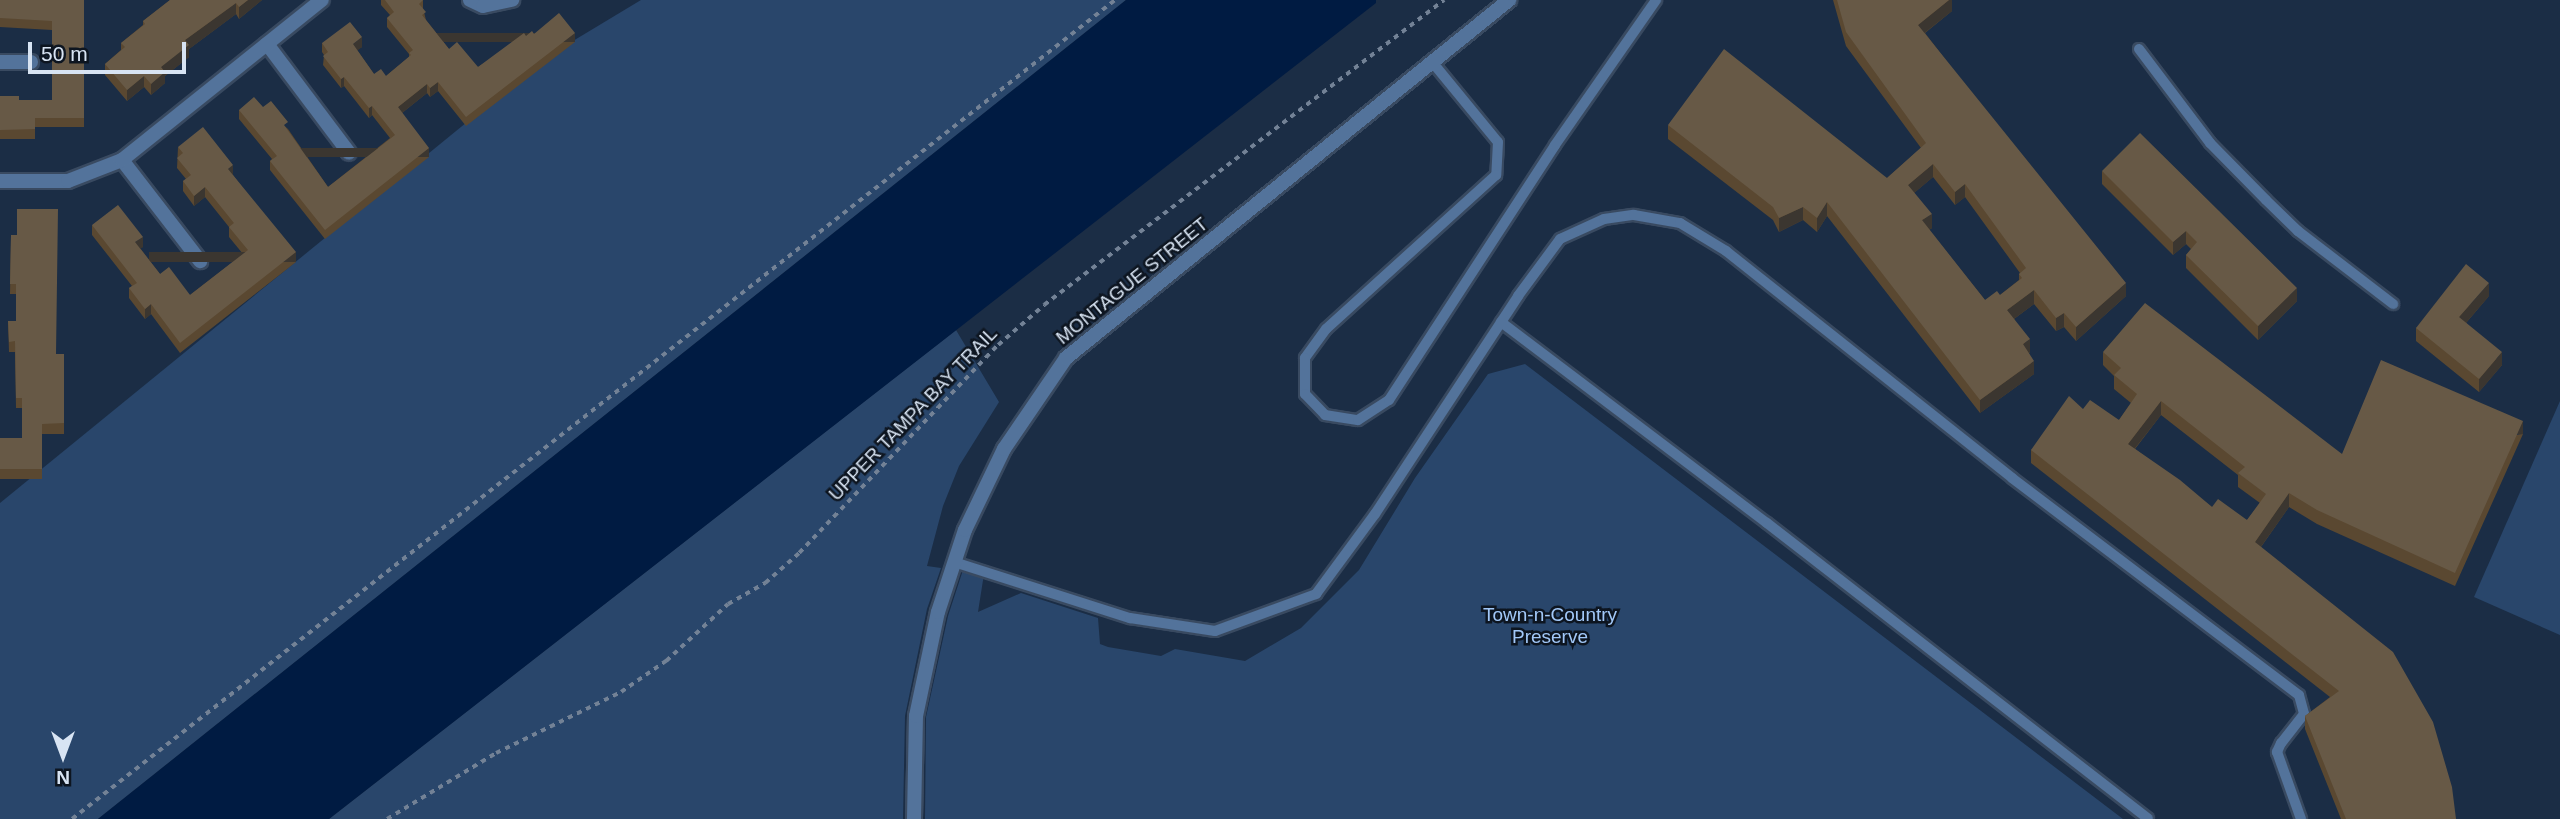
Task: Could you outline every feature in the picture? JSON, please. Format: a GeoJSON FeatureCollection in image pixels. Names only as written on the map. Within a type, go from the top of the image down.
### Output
{"type":"FeatureCollection","features":[{"type":"Feature","properties":{"kind":"street"},"geometry":{"type":"LineString","coordinates":[[0,181],[68,181],[122,160],[323,0]]}},
{"type":"Feature","properties":{"kind":"street"},"geometry":{"type":"LineString","coordinates":[[470,0],[483,6],[512,0]]}},
{"type":"Feature","properties":{"kind":"street","name":"MONTAGUE STREET"},"geometry":{"type":"LineString","coordinates":[[914,819],[916,716],[938,612],[954,562],[965,530],[1004,449],[1066,358],[1509,0]]}},
{"type":"Feature","properties":{"kind":"street"},"geometry":{"type":"LineString","coordinates":[[267,44],[349,153]]}},
{"type":"Feature","properties":{"kind":"street"},"geometry":{"type":"LineString","coordinates":[[0,62],[31,62]]}},
{"type":"Feature","properties":{"kind":"street"},"geometry":{"type":"LineString","coordinates":[[122,160],[200,261]]}},
{"type":"Feature","properties":{"kind":"lane"},"geometry":{"type":"LineString","coordinates":[[1433,63],[1498,142],[1496,175],[1326,329],[1305,358],[1305,394],[1325,415],[1357,420],[1389,400],[1555,145],[1656,0]]}},
{"type":"Feature","properties":{"kind":"lane"},"geometry":{"type":"LineString","coordinates":[[2139,49],[2210,143],[2266,200],[2298,231],[2393,304]]}},
{"type":"Feature","properties":{"kind":"lane"},"geometry":{"type":"LineString","coordinates":[[954,562],[1130,618],[1215,631],[1316,594],[1375,514],[1501,322],[1560,239],[1604,219],[1634,215],[1680,223],[1726,251],[2012,478],[2299,695],[2304,714],[2277,752],[2301,819]]}},
{"type":"Feature","properties":{"kind":"lane"},"geometry":{"type":"LineString","coordinates":[[1501,322],[1768,523],[2148,819]]}},
{"type":"Feature","properties":{"kind":"path"},"geometry":{"type":"LineString","coordinates":[[72,819],[1115,0]]}},
{"type":"Feature","properties":{"kind":"path","name":"UPPER TAMPA BAY TRAIL"},"geometry":{"type":"LineString","coordinates":[[387,819],[496,753],[621,692],[666,661],[728,604],[765,583],[799,553],[980,363],[1044,305],[1444,0]]}},
{"type":"Feature","properties":{"kind":"green space"},"geometry":{"type":"Polygon","coordinates":[[[641,0],[1126,0],[98,819],[0,819],[0,503],[548,56],[641,0]]]}},
{"type":"Feature","properties":{"kind":"green space"},"geometry":{"type":"Polygon","coordinates":[[[956,330],[999,402],[959,466],[943,506],[927,566],[941,568],[927,609],[905,716],[903,819],[329,819],[956,330]]]}},
{"type":"Feature","properties":{"kind":"green space","name":"Town-n-Country Preserve"},"geometry":{"type":"Polygon","coordinates":[[[1525,364],[2123,819],[925,819],[926,717],[948,616],[963,570],[984,574],[978,612],[1021,593],[1098,618],[1100,644],[1108,647],[1161,656],[1175,649],[1245,661],[1301,628],[1359,570],[1415,478],[1488,374],[1525,364]]]}},
{"type":"Feature","properties":{"kind":"green space"},"geometry":{"type":"Polygon","coordinates":[[[2560,401],[2560,635],[2474,597],[2560,401]]]}},
{"type":"Feature","properties":{"kind":"shaded area"},"geometry":{"type":"Polygon","coordinates":[[[1126,0],[1376,0],[1376,3],[329,819],[98,819],[1126,0]]]}},
{"type":"Feature","properties":{"kind":"building"},"geometry":{"type":"Polygon","coordinates":[[[0,0],[84,0],[84,118],[35,118],[35,129],[0,130],[0,96],[19,96],[19,100],[52,100],[52,21],[0,18],[0,0]]]}},
{"type":"Feature","properties":{"kind":"building"},"geometry":{"type":"Polygon","coordinates":[[[170,0],[248,0],[239,7],[236,3],[185,40],[189,45],[161,67],[165,72],[151,84],[144,76],[127,90],[105,64],[125,47],[121,43],[145,24],[143,21],[170,0]]]}},
{"type":"Feature","properties":{"kind":"building"},"geometry":{"type":"Polygon","coordinates":[[[385,0],[423,0],[419,4],[426,12],[422,15],[449,49],[457,42],[478,67],[524,33],[526,36],[532,31],[534,34],[559,13],[575,33],[466,117],[438,82],[430,88],[427,84],[398,107],[429,148],[325,230],[270,161],[277,156],[239,110],[254,97],[263,107],[271,101],[288,122],[284,125],[328,187],[395,135],[372,106],[369,108],[344,77],[341,79],[323,56],[328,52],[322,43],[350,22],[362,37],[353,44],[374,74],[381,69],[386,76],[411,55],[409,53],[413,50],[387,18],[394,12],[385,0]]]}},
{"type":"Feature","properties":{"kind":"building"},"geometry":{"type":"Polygon","coordinates":[[[1837,0],[1949,0],[1918,25],[2126,283],[2076,327],[2064,313],[2056,318],[2034,290],[2007,310],[2030,339],[2023,344],[2034,361],[1980,400],[1827,202],[1817,218],[1803,207],[1779,218],[1773,207],[1668,125],[1724,49],[1887,178],[1926,143],[1846,32],[1837,0]],[[1933,164],[1908,185],[1932,214],[1922,220],[1985,300],[1997,291],[2000,295],[2022,278],[2019,274],[2026,268],[1965,184],[1955,192],[1933,164]]]}},
{"type":"Feature","properties":{"kind":"building"},"geometry":{"type":"Polygon","coordinates":[[[203,127],[233,165],[228,169],[296,252],[180,343],[151,304],[145,309],[129,288],[137,283],[92,225],[118,205],[143,237],[135,242],[160,274],[169,267],[190,295],[248,250],[229,227],[234,223],[205,187],[194,196],[183,181],[191,175],[177,158],[183,153],[178,147],[203,127]]]}},
{"type":"Feature","properties":{"kind":"building"},"geometry":{"type":"Polygon","coordinates":[[[2140,133],[2297,288],[2258,326],[2186,255],[2197,242],[2186,231],[2173,242],[2102,171],[2140,133]]]}},
{"type":"Feature","properties":{"kind":"building"},"geometry":{"type":"Polygon","coordinates":[[[17,209],[58,209],[56,354],[64,354],[64,423],[42,424],[42,469],[0,469],[0,438],[22,438],[22,398],[16,398],[15,341],[9,342],[8,321],[16,321],[16,284],[10,284],[11,235],[17,235],[17,209]]]}},
{"type":"Feature","properties":{"kind":"building"},"geometry":{"type":"Polygon","coordinates":[[[2466,264],[2489,283],[2459,317],[2502,352],[2479,379],[2416,328],[2466,264]]]}},
{"type":"Feature","properties":{"kind":"building"},"geometry":{"type":"Polygon","coordinates":[[[2145,303],[2342,454],[2381,360],[2523,421],[2455,573],[2317,510],[2289,493],[2255,542],[2393,652],[2433,722],[2452,787],[2456,819],[2346,819],[2305,716],[2339,691],[2031,450],[2069,396],[2083,409],[2090,400],[2119,420],[2137,394],[2114,375],[2121,368],[2103,352],[2145,303]],[[2161,401],[2128,444],[2180,480],[2212,507],[2218,499],[2247,520],[2266,494],[2238,473],[2245,467],[2161,401]]]}}]}
